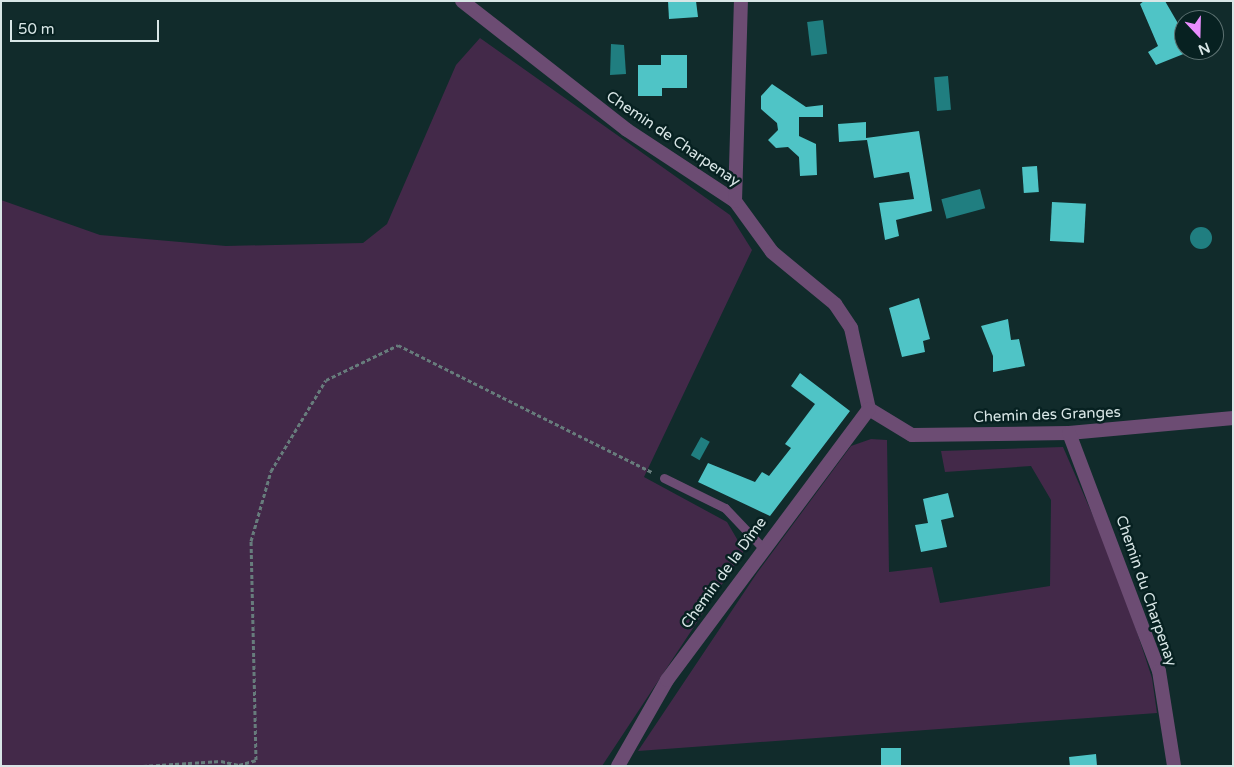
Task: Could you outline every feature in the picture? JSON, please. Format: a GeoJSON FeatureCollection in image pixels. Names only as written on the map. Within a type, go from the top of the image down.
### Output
{"type":"FeatureCollection","features":[{"type":"Feature","properties":{"kind":"street","name":"Chemin de Charpenay"},"geometry":{"type":"LineString","coordinates":[[462,1],[627,130],[735,201],[772,252],[835,304],[851,328],[869,408]]}},
{"type":"Feature","properties":{"kind":"street"},"geometry":{"type":"LineString","coordinates":[[735,201],[741,1]]}},
{"type":"Feature","properties":{"kind":"street","name":"Chemin des Granges"},"geometry":{"type":"LineString","coordinates":[[869,408],[891,426],[912,435],[1069,433],[1233,418]]}},
{"type":"Feature","properties":{"kind":"street","name":"Chemin de la Dîme"},"geometry":{"type":"LineString","coordinates":[[618,766],[667,680],[762,547],[869,408]]}},
{"type":"Feature","properties":{"kind":"street","name":"Chemin du Charpenay"},"geometry":{"type":"LineString","coordinates":[[1069,433],[1158,671],[1174,766]]}},
{"type":"Feature","properties":{"kind":"lane"},"geometry":{"type":"LineString","coordinates":[[664,478],[725,508],[762,547]]}},
{"type":"Feature","properties":{"kind":"path"},"geometry":{"type":"LineString","coordinates":[[143,766],[221,761],[239,766],[256,760],[251,541],[272,471],[326,380],[398,346],[664,478]]}},
{"type":"Feature","properties":{"kind":"shaded area"},"geometry":{"type":"Polygon","coordinates":[[[480,38],[730,215],[752,250],[644,477],[727,522],[744,551],[602,766],[1,766],[1,200],[100,235],[226,246],[363,243],[387,224],[456,65],[480,38]]]}},
{"type":"Feature","properties":{"kind":"shaded area"},"geometry":{"type":"Polygon","coordinates":[[[871,439],[887,440],[889,572],[932,567],[940,603],[1050,586],[1051,500],[1031,466],[945,472],[941,451],[1063,447],[1117,571],[1152,678],[1157,713],[638,751],[757,573],[851,446],[871,439]]]}},
{"type":"Feature","properties":{"kind":"water"},"geometry":{"type":"Polygon","coordinates":[[[823,20],[827,54],[811,56],[807,22],[823,20]]]}},
{"type":"Feature","properties":{"kind":"water"},"geometry":{"type":"Polygon","coordinates":[[[611,44],[624,45],[626,74],[610,75],[611,44]]]}},
{"type":"Feature","properties":{"kind":"water"},"geometry":{"type":"Polygon","coordinates":[[[948,76],[951,110],[937,111],[934,77],[948,76]]]}},
{"type":"Feature","properties":{"kind":"water"},"geometry":{"type":"Polygon","coordinates":[[[980,189],[985,208],[947,219],[941,199],[980,189]]]}},
{"type":"Feature","properties":{"kind":"water"},"geometry":{"type":"Polygon","coordinates":[[[1197,227],[1205,227],[1212,234],[1212,242],[1205,249],[1197,249],[1190,242],[1190,234],[1197,227]]]}},
{"type":"Feature","properties":{"kind":"water"},"geometry":{"type":"Polygon","coordinates":[[[701,437],[710,442],[700,460],[691,455],[701,437]]]}},
{"type":"Feature","properties":{"kind":"building"},"geometry":{"type":"Polygon","coordinates":[[[668,1],[696,1],[698,17],[669,19],[668,1]]]}},
{"type":"Feature","properties":{"kind":"building"},"geometry":{"type":"Polygon","coordinates":[[[1144,1],[1165,1],[1174,16],[1174,58],[1156,65],[1148,52],[1158,46],[1140,4],[1144,1]]]}},
{"type":"Feature","properties":{"kind":"building"},"geometry":{"type":"Polygon","coordinates":[[[661,55],[687,55],[687,88],[662,88],[662,96],[638,96],[638,65],[661,65],[661,55]]]}},
{"type":"Feature","properties":{"kind":"building"},"geometry":{"type":"Polygon","coordinates":[[[772,84],[806,107],[823,105],[823,117],[799,117],[799,136],[816,144],[817,175],[800,176],[799,157],[788,147],[776,148],[768,140],[778,130],[777,123],[761,109],[761,96],[772,84]]]}},
{"type":"Feature","properties":{"kind":"building"},"geometry":{"type":"Polygon","coordinates":[[[866,122],[866,138],[919,131],[932,211],[896,220],[899,236],[885,240],[879,203],[914,199],[909,172],[874,178],[867,140],[839,142],[838,124],[866,122]]]}},
{"type":"Feature","properties":{"kind":"building"},"geometry":{"type":"Polygon","coordinates":[[[1037,166],[1039,192],[1024,193],[1022,167],[1037,166]]]}},
{"type":"Feature","properties":{"kind":"building"},"geometry":{"type":"Polygon","coordinates":[[[1052,202],[1086,204],[1084,243],[1050,241],[1052,202]]]}},
{"type":"Feature","properties":{"kind":"building"},"geometry":{"type":"Polygon","coordinates":[[[919,298],[930,339],[923,341],[925,352],[902,357],[889,308],[919,298]]]}},
{"type":"Feature","properties":{"kind":"building"},"geometry":{"type":"Polygon","coordinates":[[[1008,319],[1011,340],[1019,339],[1025,366],[993,372],[993,356],[981,326],[1008,319]]]}},
{"type":"Feature","properties":{"kind":"building"},"geometry":{"type":"Polygon","coordinates":[[[800,373],[850,411],[770,516],[698,482],[708,463],[755,482],[762,472],[769,476],[791,448],[785,444],[815,404],[791,386],[800,373]]]}},
{"type":"Feature","properties":{"kind":"building"},"geometry":{"type":"Polygon","coordinates":[[[948,493],[954,517],[941,520],[947,547],[921,552],[915,525],[928,523],[923,499],[948,493]]]}},
{"type":"Feature","properties":{"kind":"building"},"geometry":{"type":"Polygon","coordinates":[[[881,748],[901,748],[901,766],[881,766],[881,748]]]}},
{"type":"Feature","properties":{"kind":"building"},"geometry":{"type":"Polygon","coordinates":[[[1096,754],[1097,766],[1070,766],[1069,757],[1096,754]]]}}]}
